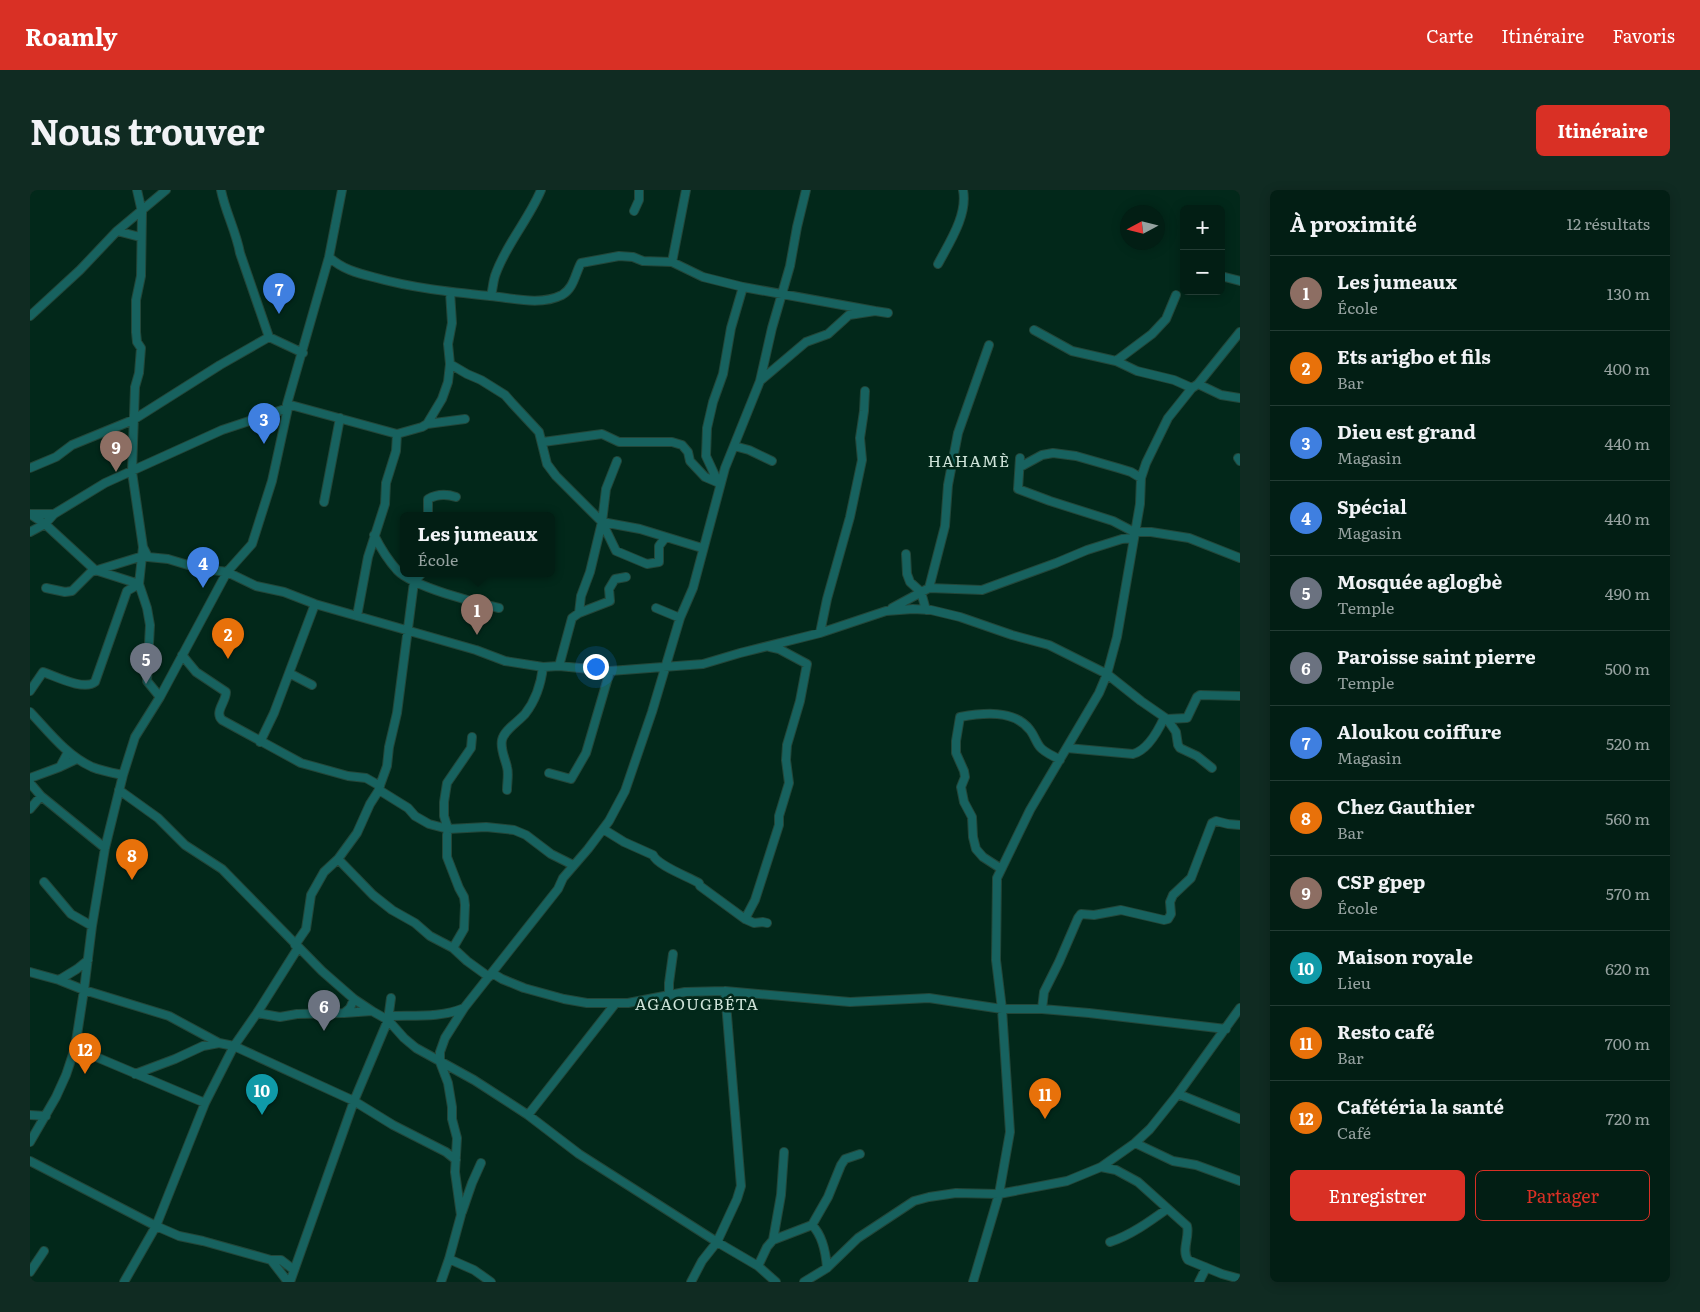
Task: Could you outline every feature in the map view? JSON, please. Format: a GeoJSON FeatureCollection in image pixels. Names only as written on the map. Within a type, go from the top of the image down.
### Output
{"type":"FeatureCollection","features":[{"type":"Feature","properties":{"kind":"street"},"geometry":{"type":"LineString","coordinates":[[137,190],[142,212],[140,237],[141,276],[136,300],[136,332],[137,342],[141,348],[141,359],[133,420],[132,472],[145,557],[139,584],[150,624],[147,681],[160,697]]}},
{"type":"Feature","properties":{"kind":"street"},"geometry":{"type":"LineString","coordinates":[[30,316],[117,232],[166,190]]}},
{"type":"Feature","properties":{"kind":"street"},"geometry":{"type":"LineString","coordinates":[[221,190],[269,337],[303,353]]}},
{"type":"Feature","properties":{"kind":"street"},"geometry":{"type":"LineString","coordinates":[[30,1142],[46,1116],[66,1075],[75,1048],[105,848],[135,736],[160,697],[227,572],[252,544],[272,481],[288,406],[329,257],[342,190]]}},
{"type":"Feature","properties":{"kind":"street"},"geometry":{"type":"LineString","coordinates":[[491,296],[495,275],[500,264],[542,190]]}},
{"type":"Feature","properties":{"kind":"street"},"geometry":{"type":"LineString","coordinates":[[634,211],[639,200],[639,190]]}},
{"type":"Feature","properties":{"kind":"street"},"geometry":{"type":"LineString","coordinates":[[672,262],[686,190]]}},
{"type":"Feature","properties":{"kind":"street"},"geometry":{"type":"LineString","coordinates":[[461,1215],[455,1172],[457,1138],[452,1119],[450,1093],[440,1062],[440,1052],[445,1038],[464,1008],[558,889],[573,865],[603,829],[625,791],[652,712],[680,618],[693,588],[719,483],[760,381],[772,328],[790,266],[806,190]]}},
{"type":"Feature","properties":{"kind":"street"},"geometry":{"type":"LineString","coordinates":[[938,264],[962,215],[965,198],[963,190]]}},
{"type":"Feature","properties":{"kind":"street"},"geometry":{"type":"LineString","coordinates":[[117,232],[140,237]]}},
{"type":"Feature","properties":{"kind":"street"},"geometry":{"type":"LineString","coordinates":[[329,257],[339,266],[356,273],[408,286],[531,300],[554,298],[566,292],[570,288],[580,264],[583,262],[612,256],[627,256],[642,262],[672,262],[703,277],[743,287],[888,313]]}},
{"type":"Feature","properties":{"kind":"street"},"geometry":{"type":"LineString","coordinates":[[1225,277],[1240,281]]}},
{"type":"Feature","properties":{"kind":"street"},"geometry":{"type":"LineString","coordinates":[[719,483],[706,456],[707,428],[723,374],[731,328],[743,287]]}},
{"type":"Feature","properties":{"kind":"street"},"geometry":{"type":"LineString","coordinates":[[427,424],[442,399],[448,382],[450,364],[448,344],[452,323],[450,292]]}},
{"type":"Feature","properties":{"kind":"street"},"geometry":{"type":"LineString","coordinates":[[1116,361],[1152,334],[1166,319],[1176,296]]}},
{"type":"Feature","properties":{"kind":"street"},"geometry":{"type":"LineString","coordinates":[[760,381],[806,342],[828,334],[849,315],[875,311]]}},
{"type":"Feature","properties":{"kind":"street"},"geometry":{"type":"LineString","coordinates":[[1034,330],[1072,351],[1116,361],[1137,371],[1174,380],[1221,395],[1240,398]]}},
{"type":"Feature","properties":{"kind":"street"},"geometry":{"type":"LineString","coordinates":[[974,1282],[999,1194],[1010,1132],[1002,1008],[996,960],[997,878],[1000,868],[1030,810],[1099,693],[1107,674],[1117,637],[1122,600],[1131,560],[1133,535],[1140,504],[1141,478],[1146,463],[1168,418],[1239,335]]}},
{"type":"Feature","properties":{"kind":"street"},"geometry":{"type":"LineString","coordinates":[[30,468],[56,457],[72,445],[133,420],[220,365],[269,337]]}},
{"type":"Feature","properties":{"kind":"street"},"geometry":{"type":"LineString","coordinates":[[929,588],[944,526],[947,494],[958,434],[988,345]]}},
{"type":"Feature","properties":{"kind":"street"},"geometry":{"type":"LineString","coordinates":[[450,364],[481,380],[505,396],[535,426],[542,442],[547,464],[556,476],[602,522],[616,551],[647,564],[659,562],[659,546],[665,538]]}},
{"type":"Feature","properties":{"kind":"street"},"geometry":{"type":"LineString","coordinates":[[820,633],[827,599],[850,517],[862,460],[860,438],[865,391]]}},
{"type":"Feature","properties":{"kind":"street"},"geometry":{"type":"LineString","coordinates":[[30,532],[45,524],[54,514],[105,483],[222,430],[288,406],[397,434],[427,424],[465,419]]}},
{"type":"Feature","properties":{"kind":"street"},"geometry":{"type":"LineString","coordinates":[[324,502],[340,418]]}},
{"type":"Feature","properties":{"kind":"street"},"geometry":{"type":"LineString","coordinates":[[357,616],[374,534],[385,504],[386,483],[396,451],[397,434]]}},
{"type":"Feature","properties":{"kind":"street"},"geometry":{"type":"LineString","coordinates":[[542,442],[602,434],[619,442],[672,442],[682,445],[688,452],[690,461],[705,477],[719,483]]}},
{"type":"Feature","properties":{"kind":"street"},"geometry":{"type":"LineString","coordinates":[[734,446],[749,450],[772,461]]}},
{"type":"Feature","properties":{"kind":"street"},"geometry":{"type":"LineString","coordinates":[[1020,466],[1042,455],[1053,453],[1076,456],[1131,472],[1141,478]]}},
{"type":"Feature","properties":{"kind":"street"},"geometry":{"type":"LineString","coordinates":[[1020,458],[1018,489],[1050,502],[1113,521],[1133,535]]}},
{"type":"Feature","properties":{"kind":"street"},"geometry":{"type":"LineString","coordinates":[[579,613],[581,596],[590,572],[602,522],[606,490],[617,461]]}},
{"type":"Feature","properties":{"kind":"street"},"geometry":{"type":"LineString","coordinates":[[428,512],[428,499],[438,495],[456,497]]}},
{"type":"Feature","properties":{"kind":"street"},"geometry":{"type":"LineString","coordinates":[[30,514],[54,514]]}},
{"type":"Feature","properties":{"kind":"street"},"geometry":{"type":"LineString","coordinates":[[30,514],[45,524],[95,570],[139,584]]}},
{"type":"Feature","properties":{"kind":"street"},"geometry":{"type":"LineString","coordinates":[[602,522],[640,530],[702,548]]}},
{"type":"Feature","properties":{"kind":"street"},"geometry":{"type":"LineString","coordinates":[[886,611],[929,588],[982,590],[1087,550],[1133,535],[1151,532],[1189,538],[1240,558]]}},
{"type":"Feature","properties":{"kind":"street"},"geometry":{"type":"LineString","coordinates":[[374,534],[381,549],[400,572]]}},
{"type":"Feature","properties":{"kind":"street"},"geometry":{"type":"LineString","coordinates":[[906,554],[907,574],[910,582],[922,592],[926,610]]}},
{"type":"Feature","properties":{"kind":"street"},"geometry":{"type":"LineString","coordinates":[[46,588],[65,592],[72,590],[82,579],[95,570],[145,557],[168,559],[198,568],[227,572],[256,586],[284,592],[315,604],[476,650],[505,661],[543,667],[559,666],[610,671],[702,664],[820,633],[886,611],[898,609],[926,610],[960,617],[1012,635],[1050,645],[1107,674],[1166,718],[1173,726],[1180,748],[1197,756],[1212,768]]}},
{"type":"Feature","properties":{"kind":"street"},"geometry":{"type":"LineString","coordinates":[[407,577],[414,582],[500,608]]}},
{"type":"Feature","properties":{"kind":"street"},"geometry":{"type":"LineString","coordinates":[[124,1282],[156,1226],[205,1103],[234,1046],[257,1013],[306,929],[311,895],[324,872],[338,858],[357,833],[379,788],[386,766],[388,747],[397,713],[414,582],[418,577]]}},
{"type":"Feature","properties":{"kind":"street"},"geometry":{"type":"LineString","coordinates":[[559,666],[572,618],[579,613],[610,601],[609,590],[615,579],[626,577]]}},
{"type":"Feature","properties":{"kind":"street"},"geometry":{"type":"LineString","coordinates":[[30,691],[43,672],[87,686],[95,682],[127,592],[139,584]]}},
{"type":"Feature","properties":{"kind":"street"},"geometry":{"type":"LineString","coordinates":[[260,742],[274,713],[315,604]]}},
{"type":"Feature","properties":{"kind":"street"},"geometry":{"type":"LineString","coordinates":[[656,608],[680,618]]}},
{"type":"Feature","properties":{"kind":"street"},"geometry":{"type":"LineString","coordinates":[[746,918],[755,900],[779,825],[779,816],[789,783],[786,760],[787,745],[800,702],[807,664],[779,649],[767,646]]}},
{"type":"Feature","properties":{"kind":"street"},"geometry":{"type":"LineString","coordinates":[[182,655],[196,672],[226,692],[218,713],[219,717],[260,742],[301,762],[366,778],[408,808],[415,816],[429,824],[448,829],[486,827],[514,830],[526,835],[551,854],[573,865]]}},
{"type":"Feature","properties":{"kind":"street"},"geometry":{"type":"LineString","coordinates":[[507,790],[508,772],[502,749],[502,739],[505,733],[526,714],[533,702],[541,684],[543,667]]}},
{"type":"Feature","properties":{"kind":"street"},"geometry":{"type":"LineString","coordinates":[[550,774],[571,778],[575,772],[586,753],[610,671]]}},
{"type":"Feature","properties":{"kind":"street"},"geometry":{"type":"LineString","coordinates":[[289,673],[312,685]]}},
{"type":"Feature","properties":{"kind":"street"},"geometry":{"type":"LineString","coordinates":[[1166,718],[1187,718],[1197,697],[1200,695],[1240,696]]}},
{"type":"Feature","properties":{"kind":"street"},"geometry":{"type":"LineString","coordinates":[[30,712],[77,759],[93,768],[123,776]]}},
{"type":"Feature","properties":{"kind":"street"},"geometry":{"type":"LineString","coordinates":[[1000,868],[983,857],[976,849],[972,817],[964,802],[961,787],[964,770],[956,753],[960,717],[983,713],[1000,714],[1012,718],[1024,724],[1030,730],[1040,748],[1060,760]]}},
{"type":"Feature","properties":{"kind":"street"},"geometry":{"type":"LineString","coordinates":[[1067,748],[1107,753],[1138,753],[1150,741],[1166,718]]}},
{"type":"Feature","properties":{"kind":"street"},"geometry":{"type":"LineString","coordinates":[[453,948],[464,929],[466,905],[447,857],[446,835],[448,829],[444,816],[447,783],[471,748],[472,737]]}},
{"type":"Feature","properties":{"kind":"street"},"geometry":{"type":"LineString","coordinates":[[60,767],[68,752]]}},
{"type":"Feature","properties":{"kind":"street"},"geometry":{"type":"LineString","coordinates":[[30,778],[77,759]]}},
{"type":"Feature","properties":{"kind":"street"},"geometry":{"type":"LineString","coordinates":[[30,783],[41,796],[105,848]]}},
{"type":"Feature","properties":{"kind":"street"},"geometry":{"type":"LineString","coordinates":[[119,790],[158,818],[185,845],[222,868],[297,946],[354,999],[372,1011],[388,1018],[434,1015],[458,1011],[464,1008]]}},
{"type":"Feature","properties":{"kind":"street"},"geometry":{"type":"LineString","coordinates":[[30,809],[41,796]]}},
{"type":"Feature","properties":{"kind":"street"},"geometry":{"type":"LineString","coordinates":[[1042,1009],[1044,992],[1060,962],[1081,914],[1094,915],[1121,910],[1164,920],[1168,919],[1172,894],[1191,878],[1212,823],[1216,821],[1240,825]]}},
{"type":"Feature","properties":{"kind":"street"},"geometry":{"type":"LineString","coordinates":[[603,829],[624,842],[653,855],[660,864],[670,867],[699,883],[700,886],[754,923],[767,923]]}},
{"type":"Feature","properties":{"kind":"street"},"geometry":{"type":"LineString","coordinates":[[338,858],[373,895],[430,936],[453,948],[467,961],[490,975],[564,1000],[615,1004],[639,1002],[694,992],[725,991],[850,1002],[930,998],[1002,1008],[1089,1013],[1226,1029]]}},
{"type":"Feature","properties":{"kind":"street"},"geometry":{"type":"LineString","coordinates":[[44,882],[71,914],[92,926]]}},
{"type":"Feature","properties":{"kind":"street"},"geometry":{"type":"LineString","coordinates":[[670,996],[669,983],[673,954]]}},
{"type":"Feature","properties":{"kind":"street"},"geometry":{"type":"LineString","coordinates":[[59,980],[88,960]]}},
{"type":"Feature","properties":{"kind":"street"},"geometry":{"type":"LineString","coordinates":[[30,972],[169,1016],[219,1043],[234,1046],[354,1101],[393,1125],[446,1152],[456,1160]]}},
{"type":"Feature","properties":{"kind":"street"},"geometry":{"type":"LineString","coordinates":[[691,1282],[702,1260],[717,1242],[737,1199],[742,1178],[725,991]]}},
{"type":"Feature","properties":{"kind":"street"},"geometry":{"type":"LineString","coordinates":[[271,1260],[289,1282],[354,1101],[388,1018],[391,998]]}},
{"type":"Feature","properties":{"kind":"street"},"geometry":{"type":"LineString","coordinates":[[344,1013],[350,1008],[354,999]]}},
{"type":"Feature","properties":{"kind":"street"},"geometry":{"type":"LineString","coordinates":[[528,1115],[615,1004]]}},
{"type":"Feature","properties":{"kind":"street"},"geometry":{"type":"LineString","coordinates":[[804,1282],[826,1268],[858,1238],[914,1201],[929,1196],[956,1193],[999,1194],[1067,1181],[1101,1167],[1135,1143],[1150,1129],[1178,1094],[1240,1008]]}},
{"type":"Feature","properties":{"kind":"street"},"geometry":{"type":"LineString","coordinates":[[257,1013],[280,1017],[297,1014],[372,1011]]}},
{"type":"Feature","properties":{"kind":"street"},"geometry":{"type":"LineString","coordinates":[[388,1018],[393,1027],[410,1043],[474,1080],[528,1115],[579,1154],[758,1266],[776,1282]]}},
{"type":"Feature","properties":{"kind":"street"},"geometry":{"type":"LineString","coordinates":[[135,1074],[175,1060],[203,1046],[219,1043]]}},
{"type":"Feature","properties":{"kind":"street"},"geometry":{"type":"LineString","coordinates":[[75,1048],[205,1103]]}},
{"type":"Feature","properties":{"kind":"street"},"geometry":{"type":"LineString","coordinates":[[1178,1094],[1240,1119]]}},
{"type":"Feature","properties":{"kind":"street"},"geometry":{"type":"LineString","coordinates":[[30,1115],[46,1116]]}},
{"type":"Feature","properties":{"kind":"street"},"geometry":{"type":"LineString","coordinates":[[1135,1143],[1173,1160],[1196,1165],[1240,1181]]}},
{"type":"Feature","properties":{"kind":"street"},"geometry":{"type":"LineString","coordinates":[[773,1240],[781,1195],[784,1152]]}},
{"type":"Feature","properties":{"kind":"street"},"geometry":{"type":"LineString","coordinates":[[758,1266],[767,1247],[773,1240],[812,1225],[828,1197],[845,1159],[860,1154]]}},
{"type":"Feature","properties":{"kind":"street"},"geometry":{"type":"LineString","coordinates":[[30,1160],[156,1226],[186,1238],[271,1260],[284,1261],[294,1270]]}},
{"type":"Feature","properties":{"kind":"street"},"geometry":{"type":"LineString","coordinates":[[441,1282],[461,1215],[481,1163]]}},
{"type":"Feature","properties":{"kind":"street"},"geometry":{"type":"LineString","coordinates":[[1101,1167],[1116,1170],[1138,1182],[1188,1229],[1186,1257],[1205,1267],[1240,1279]]}},
{"type":"Feature","properties":{"kind":"street"},"geometry":{"type":"LineString","coordinates":[[1110,1242],[1130,1234],[1167,1209]]}},
{"type":"Feature","properties":{"kind":"street"},"geometry":{"type":"LineString","coordinates":[[812,1225],[818,1231],[823,1245],[826,1268]]}},
{"type":"Feature","properties":{"kind":"street"},"geometry":{"type":"LineString","coordinates":[[30,1272],[44,1251]]}},
{"type":"Feature","properties":{"kind":"street"},"geometry":{"type":"LineString","coordinates":[[449,1259],[474,1270],[491,1282]]}},
{"type":"Feature","properties":{"kind":"street"},"geometry":{"type":"LineString","coordinates":[[1199,1282],[1205,1267]]}},
{"type":"Feature","properties":{"kind":"place","name":"Aloukou coiffure"},"geometry":{"type":"Point","coordinates":[279,314]}},
{"type":"Feature","properties":{"kind":"place","name":"Dieu est grand"},"geometry":{"type":"Point","coordinates":[264,444]}},
{"type":"Feature","properties":{"kind":"place","name":"CSP gpep"},"geometry":{"type":"Point","coordinates":[116,472]}},
{"type":"Feature","properties":{"kind":"place","name":"Spécial"},"geometry":{"type":"Point","coordinates":[203,588]}},
{"type":"Feature","properties":{"kind":"place","name":"Les jumeaux"},"geometry":{"type":"Point","coordinates":[477,635]}},
{"type":"Feature","properties":{"kind":"place","name":"Ets arigbo et fils"},"geometry":{"type":"Point","coordinates":[228,659]}},
{"type":"Feature","properties":{"kind":"place","name":"Mosquée aglogbè"},"geometry":{"type":"Point","coordinates":[146,684]}},
{"type":"Feature","properties":{"kind":"place","name":"Chez Gauthier"},"geometry":{"type":"Point","coordinates":[132,880]}},
{"type":"Feature","properties":{"kind":"place","name":"Paroisse saint pierre"},"geometry":{"type":"Point","coordinates":[324,1031]}},
{"type":"Feature","properties":{"kind":"place","name":"Cafétéria la santé"},"geometry":{"type":"Point","coordinates":[85,1074]}},
{"type":"Feature","properties":{"kind":"place","name":"Maison royale"},"geometry":{"type":"Point","coordinates":[262,1115]}},
{"type":"Feature","properties":{"kind":"place","name":"Resto café"},"geometry":{"type":"Point","coordinates":[1045,1119]}},
{"type":"Feature","properties":{"kind":"district","name":"HAHAMÈ"},"geometry":{"type":"Point","coordinates":[969,461]}},
{"type":"Feature","properties":{"kind":"district","name":"AGAOUGBÉTA"},"geometry":{"type":"Point","coordinates":[697,1004]}}]}
